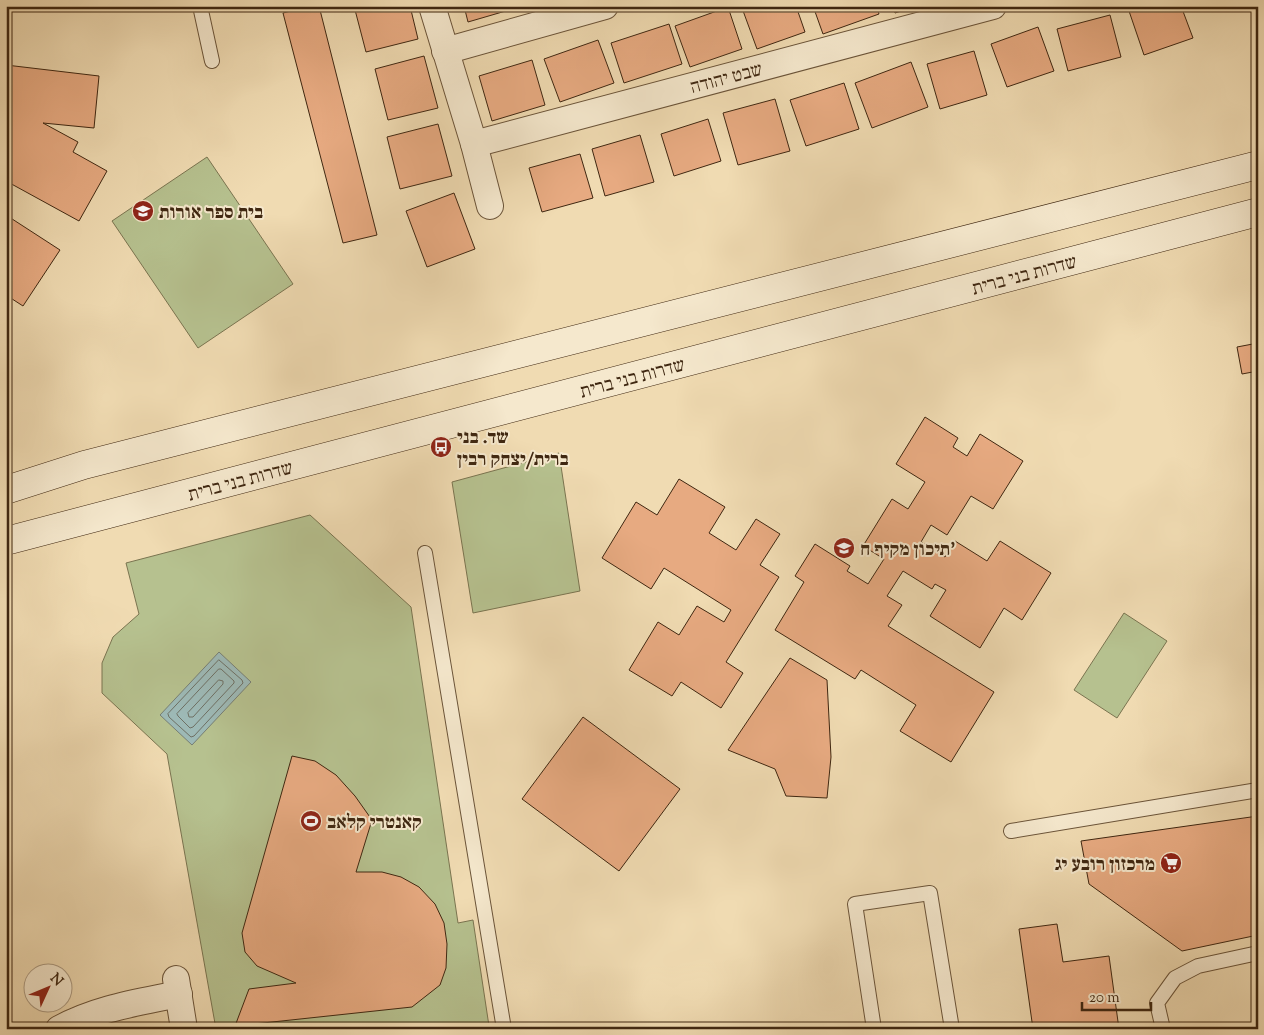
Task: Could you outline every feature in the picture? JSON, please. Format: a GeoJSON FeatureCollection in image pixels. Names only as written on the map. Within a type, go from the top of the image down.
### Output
{"type":"FeatureCollection","features":[{"type":"Feature","properties":{"kind":"main road"},"geometry":{"type":"LineString","coordinates":[[6,490],[84,464],[1258,165]]}},
{"type":"Feature","properties":{"kind":"main road","name":"שדרות בני ברית"},"geometry":{"type":"LineString","coordinates":[[6,541],[1258,212]]}},
{"type":"Feature","properties":{"kind":"street"},"geometry":{"type":"LineString","coordinates":[[432,6],[474,144],[490,206]]}},
{"type":"Feature","properties":{"kind":"street"},"geometry":{"type":"LineString","coordinates":[[445,51],[605,6]]}},
{"type":"Feature","properties":{"kind":"street","name":"שבט יהודה"},"geometry":{"type":"LineString","coordinates":[[474,144],[983,7]]}},
{"type":"Feature","properties":{"kind":"street"},"geometry":{"type":"LineString","coordinates":[[59,1029],[79,1018],[98,1011],[177,987],[184,1029]]}},
{"type":"Feature","properties":{"kind":"lane"},"geometry":{"type":"LineString","coordinates":[[200,6],[212,61]]}},
{"type":"Feature","properties":{"kind":"lane"},"geometry":{"type":"LineString","coordinates":[[424,553],[504,1029]]}},
{"type":"Feature","properties":{"kind":"lane"},"geometry":{"type":"LineString","coordinates":[[1011,831],[1258,790]]}},
{"type":"Feature","properties":{"kind":"lane"},"geometry":{"type":"LineString","coordinates":[[874,1029],[855,904],[930,893],[952,1029]]}},
{"type":"Feature","properties":{"kind":"lane"},"geometry":{"type":"LineString","coordinates":[[1163,1029],[1157,1003],[1175,978],[1198,966],[1258,953]]}},
{"type":"Feature","properties":{"kind":"green space"},"geometry":{"type":"Polygon","coordinates":[[[207,157],[293,284],[198,348],[112,221],[207,157]]]}},
{"type":"Feature","properties":{"kind":"green space"},"geometry":{"type":"Polygon","coordinates":[[[559,453],[580,591],[473,613],[452,482],[559,453]]]}},
{"type":"Feature","properties":{"kind":"green space","name":"קאנטרי קלאב"},"geometry":{"type":"Polygon","coordinates":[[[310,515],[411,607],[458,923],[473,920],[488,1029],[216,1029],[167,754],[102,693],[102,663],[113,637],[139,614],[126,563],[310,515]]]}},
{"type":"Feature","properties":{"kind":"green space"},"geometry":{"type":"Polygon","coordinates":[[[1124,613],[1167,641],[1117,718],[1074,690],[1124,613]]]}},
{"type":"Feature","properties":{"kind":"water"},"geometry":{"type":"Polygon","coordinates":[[[219,652],[251,682],[192,745],[160,715],[219,652]]]}},
{"type":"Feature","properties":{"kind":"building"},"geometry":{"type":"Polygon","coordinates":[[[310,6],[319,6],[377,235],[343,243],[283,13],[310,6]]]}},
{"type":"Feature","properties":{"kind":"building"},"geometry":{"type":"Polygon","coordinates":[[[354,6],[410,6],[418,39],[366,52],[354,6]]]}},
{"type":"Feature","properties":{"kind":"building"},"geometry":{"type":"Polygon","coordinates":[[[464,6],[515,6],[516,8],[468,22],[464,6]]]}},
{"type":"Feature","properties":{"kind":"building"},"geometry":{"type":"Polygon","coordinates":[[[746,6],[796,6],[805,32],[757,49],[742,8],[746,6]]]}},
{"type":"Feature","properties":{"kind":"building"},"geometry":{"type":"Polygon","coordinates":[[[813,6],[876,6],[879,14],[823,34],[813,6]]]}},
{"type":"Feature","properties":{"kind":"building"},"geometry":{"type":"Polygon","coordinates":[[[893,6],[917,6],[895,13],[893,6]]]}},
{"type":"Feature","properties":{"kind":"building"},"geometry":{"type":"Polygon","coordinates":[[[1141,6],[1181,6],[1193,38],[1144,55],[1129,11],[1141,6]]]}},
{"type":"Feature","properties":{"kind":"building"},"geometry":{"type":"Polygon","coordinates":[[[728,7],[742,49],[690,67],[675,26],[728,7]]]}},
{"type":"Feature","properties":{"kind":"building"},"geometry":{"type":"Polygon","coordinates":[[[1110,15],[1121,57],[1068,71],[1057,29],[1110,15]]]}},
{"type":"Feature","properties":{"kind":"building"},"geometry":{"type":"Polygon","coordinates":[[[669,24],[682,64],[624,83],[611,43],[669,24]]]}},
{"type":"Feature","properties":{"kind":"building"},"geometry":{"type":"Polygon","coordinates":[[[1038,27],[1054,71],[1007,87],[991,44],[1038,27]]]}},
{"type":"Feature","properties":{"kind":"building"},"geometry":{"type":"Polygon","coordinates":[[[598,40],[614,83],[560,102],[544,59],[598,40]]]}},
{"type":"Feature","properties":{"kind":"building"},"geometry":{"type":"Polygon","coordinates":[[[974,51],[987,95],[940,109],[927,64],[974,51]]]}},
{"type":"Feature","properties":{"kind":"building"},"geometry":{"type":"Polygon","coordinates":[[[424,56],[438,108],[388,120],[375,69],[424,56]]]}},
{"type":"Feature","properties":{"kind":"building"},"geometry":{"type":"Polygon","coordinates":[[[532,60],[545,105],[492,121],[479,76],[532,60]]]}},
{"type":"Feature","properties":{"kind":"building"},"geometry":{"type":"Polygon","coordinates":[[[911,62],[928,107],[872,128],[855,83],[911,62]]]}},
{"type":"Feature","properties":{"kind":"building"},"geometry":{"type":"Polygon","coordinates":[[[6,65],[99,76],[94,128],[43,123],[78,142],[73,152],[107,171],[79,221],[6,181],[6,65]]]}},
{"type":"Feature","properties":{"kind":"building"},"geometry":{"type":"Polygon","coordinates":[[[844,83],[859,129],[806,146],[790,100],[844,83]]]}},
{"type":"Feature","properties":{"kind":"building"},"geometry":{"type":"Polygon","coordinates":[[[775,99],[790,151],[738,165],[723,113],[775,99]]]}},
{"type":"Feature","properties":{"kind":"building"},"geometry":{"type":"Polygon","coordinates":[[[708,119],[721,161],[674,176],[661,134],[708,119]]]}},
{"type":"Feature","properties":{"kind":"building"},"geometry":{"type":"Polygon","coordinates":[[[438,124],[452,176],[400,189],[387,137],[438,124]]]}},
{"type":"Feature","properties":{"kind":"building"},"geometry":{"type":"Polygon","coordinates":[[[640,135],[654,182],[605,196],[592,149],[640,135]]]}},
{"type":"Feature","properties":{"kind":"building"},"geometry":{"type":"Polygon","coordinates":[[[580,154],[593,198],[542,212],[529,168],[580,154]]]}},
{"type":"Feature","properties":{"kind":"building"},"geometry":{"type":"Polygon","coordinates":[[[454,193],[475,249],[427,267],[406,211],[454,193]]]}},
{"type":"Feature","properties":{"kind":"building"},"geometry":{"type":"Polygon","coordinates":[[[6,215],[60,250],[23,306],[6,295],[6,215]]]}},
{"type":"Feature","properties":{"kind":"building"},"geometry":{"type":"Polygon","coordinates":[[[1258,343],[1258,371],[1242,374],[1237,347],[1258,343]]]}},
{"type":"Feature","properties":{"kind":"building"},"geometry":{"type":"Polygon","coordinates":[[[925,417],[958,438],[953,447],[967,456],[980,434],[1023,461],[993,509],[971,496],[947,535],[931,525],[921,542],[945,557],[955,541],[987,561],[1000,541],[1051,573],[1022,620],[1004,608],[980,648],[930,616],[946,590],[935,584],[932,589],[903,571],[887,596],[902,605],[888,626],[994,692],[951,762],[900,731],[916,705],[861,670],[855,679],[775,630],[804,582],[795,576],[815,544],[850,566],[847,571],[868,584],[884,559],[863,546],[892,499],[908,509],[925,482],[896,464],[925,417]]]}},
{"type":"Feature","properties":{"kind":"building"},"geometry":{"type":"Polygon","coordinates":[[[679,479],[725,507],[709,533],[736,550],[756,519],[780,534],[760,565],[779,577],[726,662],[743,673],[721,708],[681,682],[672,696],[629,670],[658,622],[679,635],[697,606],[724,622],[731,610],[664,568],[651,589],[602,558],[636,502],[657,515],[679,479]]]}},
{"type":"Feature","properties":{"kind":"building"},"geometry":{"type":"Polygon","coordinates":[[[790,658],[827,680],[831,757],[827,798],[786,796],[775,769],[728,750],[790,658]]]}},
{"type":"Feature","properties":{"kind":"building"},"geometry":{"type":"Polygon","coordinates":[[[583,717],[680,789],[619,871],[522,799],[583,717]]]}},
{"type":"Feature","properties":{"kind":"building"},"geometry":{"type":"Polygon","coordinates":[[[292,756],[315,761],[336,775],[355,796],[372,820],[356,872],[382,872],[401,877],[419,887],[435,904],[444,923],[447,944],[446,968],[440,985],[412,1007],[235,1026],[249,989],[296,983],[257,966],[245,952],[242,933],[292,756]]]}},
{"type":"Feature","properties":{"kind":"building","name":"מרכזון רובע יג"},"geometry":{"type":"Polygon","coordinates":[[[1258,816],[1258,935],[1182,951],[1089,884],[1081,841],[1258,816]]]}},
{"type":"Feature","properties":{"kind":"building"},"geometry":{"type":"Polygon","coordinates":[[[1057,924],[1063,962],[1109,956],[1119,1029],[1033,1029],[1019,929],[1057,924]]]}},
{"type":"Feature","properties":{"kind":"place","name":"בית ספר אורות"},"geometry":{"type":"Point","coordinates":[143,211]}},
{"type":"Feature","properties":{"kind":"place","name":"שד. בני ברית/יצחק רבין"},"geometry":{"type":"Point","coordinates":[441,447]}},
{"type":"Feature","properties":{"kind":"place","name":"תיכון מקיף ח'"},"geometry":{"type":"Point","coordinates":[844,548]}},
{"type":"Feature","properties":{"kind":"place","name":"קאנטרי קלאב"},"geometry":{"type":"Point","coordinates":[311,821]}},
{"type":"Feature","properties":{"kind":"place","name":"מרכזון רובע יג"},"geometry":{"type":"Point","coordinates":[1171,863]}}]}
